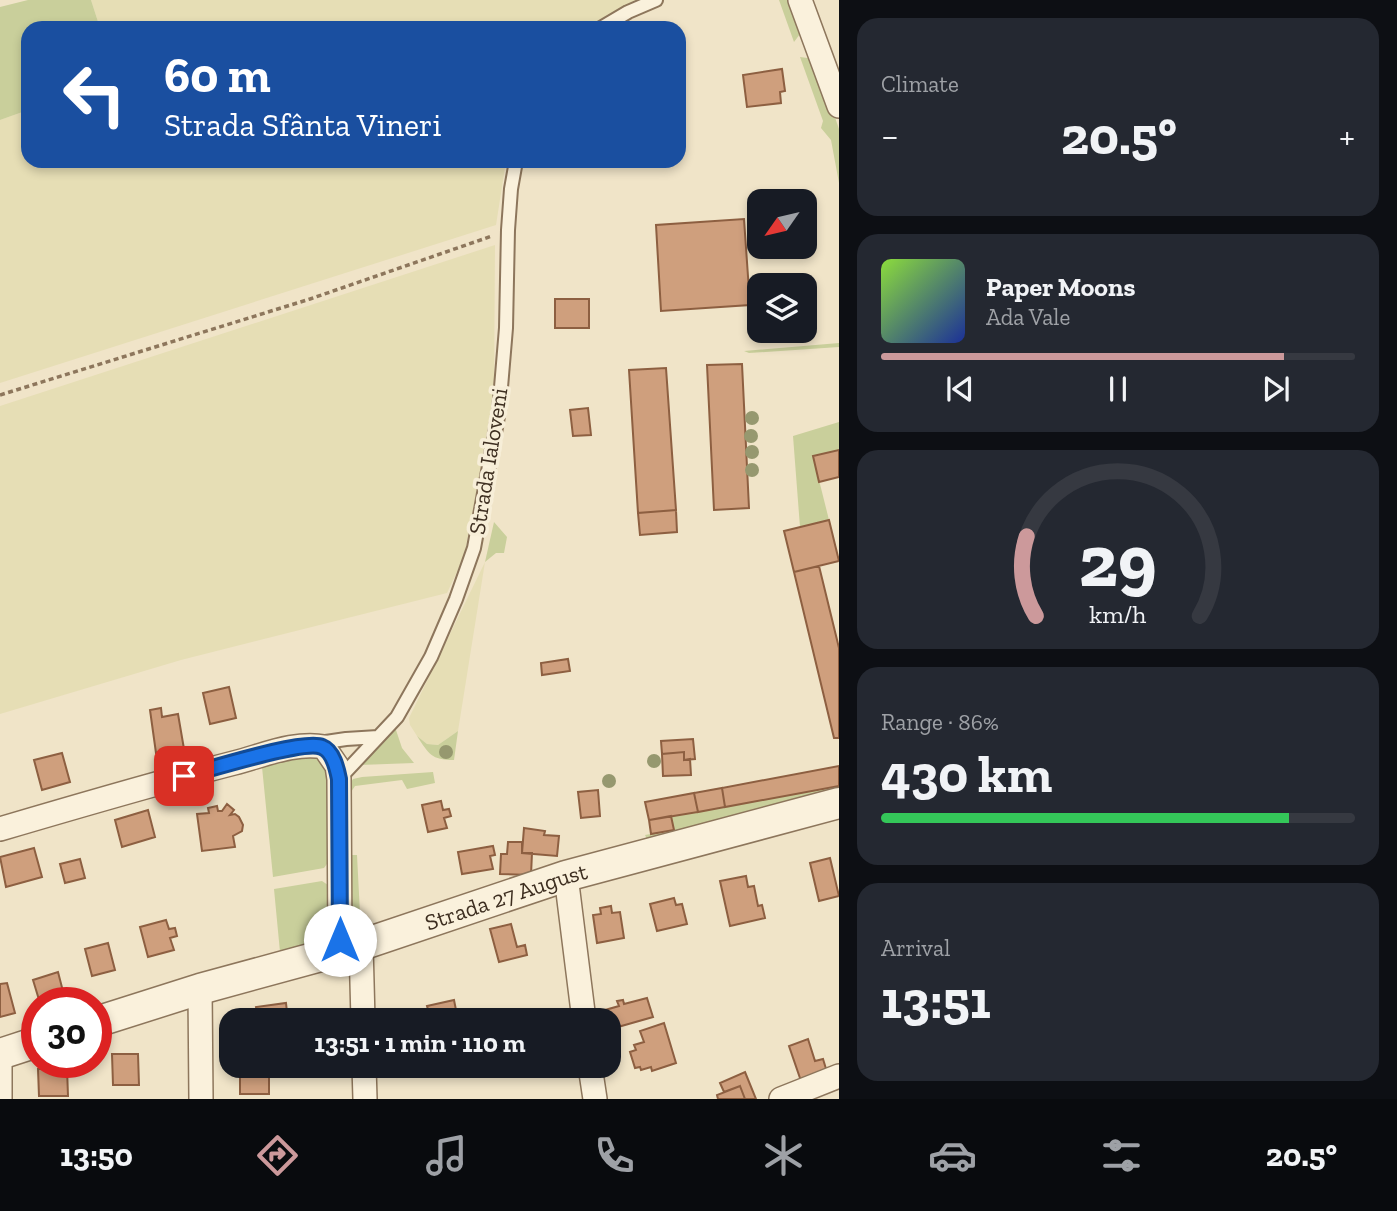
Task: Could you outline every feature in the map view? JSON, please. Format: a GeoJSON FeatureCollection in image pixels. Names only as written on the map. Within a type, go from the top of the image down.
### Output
{"type":"FeatureCollection","features":[{"type":"Feature","properties":{"kind":"street"},"geometry":{"type":"LineString","coordinates":[[800,0],[839,106]]}},
{"type":"Feature","properties":{"kind":"street"},"geometry":{"type":"LineString","coordinates":[[0,829],[158,782],[289,749],[313,745],[324,747],[337,766],[339,779],[351,948],[361,1008]]}},
{"type":"Feature","properties":{"kind":"street","name":"Strada 27 August"},"geometry":{"type":"LineString","coordinates":[[112,1018],[200,989],[351,948],[566,876],[839,803]]}},
{"type":"Feature","properties":{"kind":"street"},"geometry":{"type":"LineString","coordinates":[[566,876],[582,1008]]}},
{"type":"Feature","properties":{"kind":"street"},"geometry":{"type":"LineString","coordinates":[[200,989],[201,1099]]}},
{"type":"Feature","properties":{"kind":"street"},"geometry":{"type":"LineString","coordinates":[[0,1099],[0,1054],[21,1047]]}},
{"type":"Feature","properties":{"kind":"street"},"geometry":{"type":"LineString","coordinates":[[781,1099],[839,1076]]}},
{"type":"Feature","properties":{"kind":"street"},"geometry":{"type":"LineString","coordinates":[[364,1078],[365,1099]]}},
{"type":"Feature","properties":{"kind":"street"},"geometry":{"type":"LineString","coordinates":[[592,1078],[595,1099]]}},
{"type":"Feature","properties":{"kind":"lane"},"geometry":{"type":"LineString","coordinates":[[612,21],[656,0]]}},
{"type":"Feature","properties":{"kind":"lane","name":"Strada Ialoveni"},"geometry":{"type":"LineString","coordinates":[[339,779],[397,717],[431,657],[474,548],[499,411],[506,328],[508,230],[515,168]]}},
{"type":"Feature","properties":{"kind":"lane"},"geometry":{"type":"LineString","coordinates":[[313,745],[346,738],[378,737]]}},
{"type":"Feature","properties":{"kind":"path"},"geometry":{"type":"LineString","coordinates":[[0,395],[310,299],[508,230]]}},
{"type":"Feature","properties":{"kind":"shaded area"},"geometry":{"type":"Polygon","coordinates":[[[91,0],[645,0],[601,21],[98,21],[91,0]]]}},
{"type":"Feature","properties":{"kind":"shaded area"},"geometry":{"type":"Polygon","coordinates":[[[21,112],[21,168],[505,168],[496,225],[0,383],[0,120],[21,112]]]}},
{"type":"Feature","properties":{"kind":"shaded area"},"geometry":{"type":"Polygon","coordinates":[[[495,245],[494,397],[464,557],[447,593],[181,660],[0,714],[0,406],[495,245]]]}},
{"type":"Feature","properties":{"kind":"shaded area"},"geometry":{"type":"Polygon","coordinates":[[[485,562],[458,731],[438,745],[427,744],[417,736],[409,718],[485,562]]]}},
{"type":"Feature","properties":{"kind":"green space"},"geometry":{"type":"Polygon","coordinates":[[[28,0],[91,0],[98,21],[21,21],[21,112],[0,120],[0,7],[28,0]]]}},
{"type":"Feature","properties":{"kind":"green space"},"geometry":{"type":"Polygon","coordinates":[[[779,0],[792,0],[803,30],[794,42],[779,0]]]}},
{"type":"Feature","properties":{"kind":"green space"},"geometry":{"type":"Polygon","coordinates":[[[800,57],[815,59],[839,129],[839,183],[831,140],[821,128],[823,121],[800,57]]]}},
{"type":"Feature","properties":{"kind":"green space"},"geometry":{"type":"Polygon","coordinates":[[[839,343],[839,347],[749,353],[744,351],[839,343]]]}},
{"type":"Feature","properties":{"kind":"green space"},"geometry":{"type":"Polygon","coordinates":[[[839,422],[839,450],[813,456],[829,520],[800,527],[793,436],[839,422]]]}},
{"type":"Feature","properties":{"kind":"green space"},"geometry":{"type":"Polygon","coordinates":[[[494,522],[507,537],[504,553],[496,553],[485,562],[494,522]]]}},
{"type":"Feature","properties":{"kind":"green space"},"geometry":{"type":"Polygon","coordinates":[[[395,727],[402,748],[414,763],[360,765],[395,727]]]}},
{"type":"Feature","properties":{"kind":"green space"},"geometry":{"type":"Polygon","coordinates":[[[458,731],[454,760],[431,755],[417,736],[427,744],[438,745],[458,731]]]}},
{"type":"Feature","properties":{"kind":"green space"},"geometry":{"type":"Polygon","coordinates":[[[319,754],[332,781],[327,864],[324,868],[273,877],[262,767],[319,754]]]}},
{"type":"Feature","properties":{"kind":"green space"},"geometry":{"type":"Polygon","coordinates":[[[433,772],[435,783],[407,789],[402,780],[355,786],[349,795],[352,855],[357,855],[361,933],[355,934],[352,931],[345,790],[353,779],[362,777],[433,772]]]}},
{"type":"Feature","properties":{"kind":"green space"},"geometry":{"type":"Polygon","coordinates":[[[839,786],[839,794],[650,845],[645,835],[673,830],[671,816],[839,786]]]}},
{"type":"Feature","properties":{"kind":"green space"},"geometry":{"type":"Polygon","coordinates":[[[322,881],[328,885],[332,935],[327,941],[280,952],[274,889],[322,881]]]}},
{"type":"Feature","properties":{"kind":"building"},"geometry":{"type":"Polygon","coordinates":[[[782,69],[785,91],[780,92],[781,103],[747,107],[743,75],[782,69]]]}},
{"type":"Feature","properties":{"kind":"building"},"geometry":{"type":"Polygon","coordinates":[[[744,219],[747,305],[661,311],[656,225],[744,219]]]}},
{"type":"Feature","properties":{"kind":"building"},"geometry":{"type":"Polygon","coordinates":[[[555,299],[589,299],[589,328],[555,328],[555,299]]]}},
{"type":"Feature","properties":{"kind":"building"},"geometry":{"type":"Polygon","coordinates":[[[742,364],[749,508],[714,510],[707,365],[742,364]]]}},
{"type":"Feature","properties":{"kind":"building"},"geometry":{"type":"Polygon","coordinates":[[[666,368],[676,510],[638,513],[629,370],[666,368]]]}},
{"type":"Feature","properties":{"kind":"building"},"geometry":{"type":"Polygon","coordinates":[[[588,408],[591,435],[573,436],[570,410],[588,408]]]}},
{"type":"Feature","properties":{"kind":"building"},"geometry":{"type":"Polygon","coordinates":[[[839,450],[839,477],[819,482],[813,456],[839,450]]]}},
{"type":"Feature","properties":{"kind":"building"},"geometry":{"type":"Polygon","coordinates":[[[676,510],[677,532],[640,535],[638,513],[676,510]]]}},
{"type":"Feature","properties":{"kind":"building"},"geometry":{"type":"Polygon","coordinates":[[[829,520],[839,561],[794,572],[784,531],[829,520]]]}},
{"type":"Feature","properties":{"kind":"building"},"geometry":{"type":"Polygon","coordinates":[[[819,566],[839,648],[839,738],[834,738],[794,572],[819,566]]]}},
{"type":"Feature","properties":{"kind":"building"},"geometry":{"type":"Polygon","coordinates":[[[568,659],[570,671],[542,675],[541,663],[568,659]]]}},
{"type":"Feature","properties":{"kind":"building"},"geometry":{"type":"Polygon","coordinates":[[[229,687],[236,718],[210,724],[203,693],[229,687]]]}},
{"type":"Feature","properties":{"kind":"building"},"geometry":{"type":"Polygon","coordinates":[[[161,708],[162,717],[178,714],[184,749],[156,753],[150,710],[161,708]]]}},
{"type":"Feature","properties":{"kind":"building"},"geometry":{"type":"Polygon","coordinates":[[[693,739],[695,759],[684,760],[684,752],[662,754],[661,741],[693,739]]]}},
{"type":"Feature","properties":{"kind":"building"},"geometry":{"type":"Polygon","coordinates":[[[684,752],[684,760],[690,759],[691,775],[663,776],[662,754],[684,752]]]}},
{"type":"Feature","properties":{"kind":"building"},"geometry":{"type":"Polygon","coordinates":[[[62,753],[70,782],[42,790],[34,760],[62,753]]]}},
{"type":"Feature","properties":{"kind":"building"},"geometry":{"type":"Polygon","coordinates":[[[839,766],[839,786],[725,807],[722,788],[839,766]]]}},
{"type":"Feature","properties":{"kind":"building"},"geometry":{"type":"Polygon","coordinates":[[[722,788],[725,807],[698,812],[694,793],[722,788]]]}},
{"type":"Feature","properties":{"kind":"building"},"geometry":{"type":"Polygon","coordinates":[[[598,790],[600,816],[581,818],[578,792],[598,790]]]}},
{"type":"Feature","properties":{"kind":"building"},"geometry":{"type":"Polygon","coordinates":[[[694,793],[698,812],[649,820],[645,802],[694,793]]]}},
{"type":"Feature","properties":{"kind":"building"},"geometry":{"type":"Polygon","coordinates":[[[441,801],[443,810],[449,809],[451,816],[444,818],[447,828],[428,832],[422,805],[441,801]]]}},
{"type":"Feature","properties":{"kind":"building"},"geometry":{"type":"Polygon","coordinates":[[[227,804],[234,810],[230,815],[239,817],[243,825],[242,831],[233,836],[235,847],[202,851],[197,814],[209,813],[208,808],[217,806],[218,811],[222,811],[227,804]]]}},
{"type":"Feature","properties":{"kind":"building"},"geometry":{"type":"Polygon","coordinates":[[[148,810],[155,837],[122,847],[115,820],[148,810]]]}},
{"type":"Feature","properties":{"kind":"building"},"geometry":{"type":"Polygon","coordinates":[[[671,816],[674,830],[651,834],[649,820],[671,816]]]}},
{"type":"Feature","properties":{"kind":"building"},"geometry":{"type":"Polygon","coordinates":[[[524,828],[545,831],[544,835],[559,836],[557,856],[522,853],[524,828]]]}},
{"type":"Feature","properties":{"kind":"building"},"geometry":{"type":"Polygon","coordinates":[[[508,842],[522,842],[522,853],[532,853],[531,875],[500,874],[501,854],[507,854],[508,842]]]}},
{"type":"Feature","properties":{"kind":"building"},"geometry":{"type":"Polygon","coordinates":[[[493,846],[495,855],[490,856],[493,869],[462,874],[458,852],[493,846]]]}},
{"type":"Feature","properties":{"kind":"building"},"geometry":{"type":"Polygon","coordinates":[[[34,848],[42,877],[6,887],[0,857],[34,848]]]}},
{"type":"Feature","properties":{"kind":"building"},"geometry":{"type":"Polygon","coordinates":[[[830,858],[839,896],[819,901],[810,863],[830,858]]]}},
{"type":"Feature","properties":{"kind":"building"},"geometry":{"type":"Polygon","coordinates":[[[80,859],[85,878],[65,883],[60,864],[80,859]]]}},
{"type":"Feature","properties":{"kind":"building"},"geometry":{"type":"Polygon","coordinates":[[[746,876],[748,887],[754,886],[758,906],[762,905],[765,918],[730,926],[720,881],[746,876]]]}},
{"type":"Feature","properties":{"kind":"building"},"geometry":{"type":"Polygon","coordinates":[[[674,898],[676,905],[682,904],[687,924],[657,931],[650,904],[674,898]]]}},
{"type":"Feature","properties":{"kind":"building"},"geometry":{"type":"Polygon","coordinates":[[[611,906],[612,913],[620,912],[624,938],[597,943],[593,915],[601,914],[600,908],[611,906]]]}},
{"type":"Feature","properties":{"kind":"building"},"geometry":{"type":"Polygon","coordinates":[[[166,920],[169,929],[175,928],[177,936],[170,938],[174,950],[148,957],[140,927],[166,920]]]}},
{"type":"Feature","properties":{"kind":"building"},"geometry":{"type":"Polygon","coordinates":[[[511,924],[517,947],[525,945],[527,955],[499,962],[490,929],[511,924]]]}},
{"type":"Feature","properties":{"kind":"building"},"geometry":{"type":"Polygon","coordinates":[[[108,943],[115,970],[92,976],[85,949],[108,943]]]}},
{"type":"Feature","properties":{"kind":"building"},"geometry":{"type":"Polygon","coordinates":[[[58,972],[62,987],[35,987],[33,980],[58,972]]]}},
{"type":"Feature","properties":{"kind":"building"},"geometry":{"type":"Polygon","coordinates":[[[7,983],[15,1013],[0,1017],[0,984],[7,983]]]}},
{"type":"Feature","properties":{"kind":"building"},"geometry":{"type":"Polygon","coordinates":[[[647,998],[653,1017],[621,1026],[621,1008],[612,1008],[619,1006],[617,1001],[623,1000],[624,1004],[647,998]]]}},
{"type":"Feature","properties":{"kind":"building"},"geometry":{"type":"Polygon","coordinates":[[[454,1000],[456,1008],[428,1008],[454,1000]]]}},
{"type":"Feature","properties":{"kind":"building"},"geometry":{"type":"Polygon","coordinates":[[[286,1003],[287,1008],[256,1008],[286,1003]]]}},
{"type":"Feature","properties":{"kind":"building"},"geometry":{"type":"Polygon","coordinates":[[[664,1023],[676,1063],[652,1071],[651,1067],[641,1070],[640,1067],[635,1068],[630,1052],[636,1050],[634,1045],[644,1042],[640,1031],[664,1023]]]}},
{"type":"Feature","properties":{"kind":"building"},"geometry":{"type":"Polygon","coordinates":[[[808,1039],[815,1061],[823,1059],[827,1072],[801,1081],[789,1046],[808,1039]]]}},
{"type":"Feature","properties":{"kind":"building"},"geometry":{"type":"Polygon","coordinates":[[[112,1054],[138,1054],[139,1085],[113,1085],[112,1054]]]}},
{"type":"Feature","properties":{"kind":"building"},"geometry":{"type":"Polygon","coordinates":[[[745,1072],[756,1099],[745,1099],[740,1086],[724,1092],[720,1083],[745,1072]]]}},
{"type":"Feature","properties":{"kind":"building"},"geometry":{"type":"Polygon","coordinates":[[[38,1078],[67,1078],[68,1096],[39,1096],[38,1078]]]}},
{"type":"Feature","properties":{"kind":"building"},"geometry":{"type":"Polygon","coordinates":[[[240,1078],[269,1078],[269,1094],[240,1094],[240,1078]]]}},
{"type":"Feature","properties":{"kind":"building"},"geometry":{"type":"Polygon","coordinates":[[[740,1086],[745,1099],[718,1099],[717,1095],[740,1086]]]}},
{"type":"Feature","properties":{"kind":"route"},"geometry":{"type":"LineString","coordinates":[[184,776],[289,749],[313,745],[324,747],[328,751],[337,766],[339,779],[340,940]]}}]}
